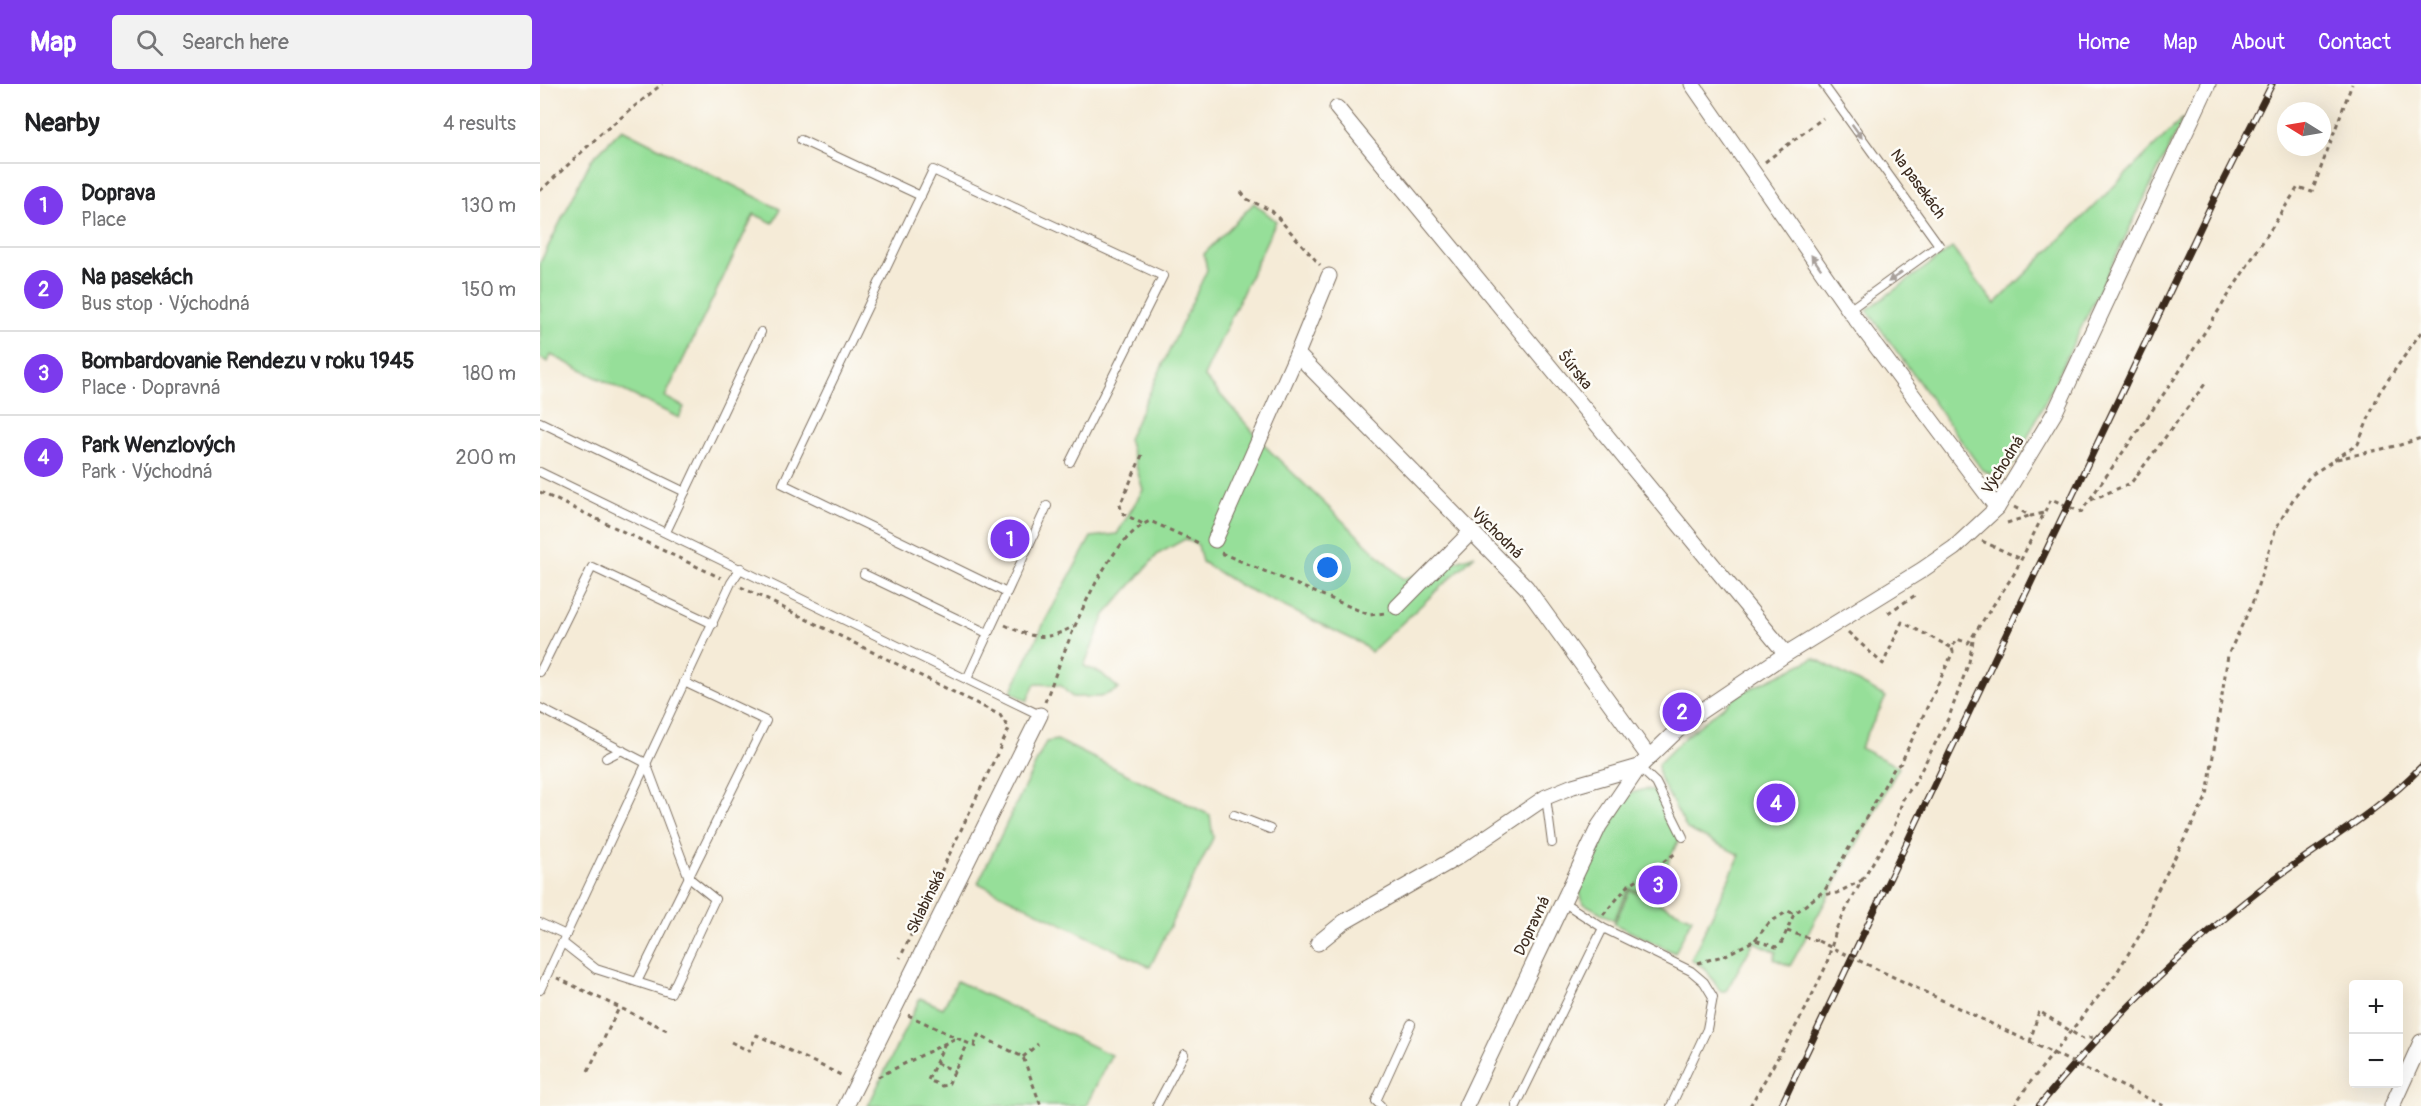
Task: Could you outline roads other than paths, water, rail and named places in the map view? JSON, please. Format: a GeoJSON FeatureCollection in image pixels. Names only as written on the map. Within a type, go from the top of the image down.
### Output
{"type":"FeatureCollection","features":[{"type":"Feature","properties":{"kind":"street"},"geometry":{"type":"LineString","coordinates":[[1692,84],[1849,310],[2000,504]]}},
{"type":"Feature","properties":{"kind":"street","name":"Východná"},"geometry":{"type":"LineString","coordinates":[[1318,943],[1344,922],[1456,858],[1546,797],[1644,762],[1688,720],[1786,654],[1954,548],[1978,536],[2000,504],[2055,412],[2208,84]]}},
{"type":"Feature","properties":{"kind":"street","name":"Šúrska"},"geometry":{"type":"LineString","coordinates":[[1337,108],[1786,654]]}},
{"type":"Feature","properties":{"kind":"street"},"geometry":{"type":"LineString","coordinates":[[1213,545],[1298,354],[1329,276]]}},
{"type":"Feature","properties":{"kind":"street","name":"Východná"},"geometry":{"type":"LineString","coordinates":[[1298,354],[1526,587],[1644,762]]}},
{"type":"Feature","properties":{"kind":"street"},"geometry":{"type":"LineString","coordinates":[[1397,607],[1471,532]]}},
{"type":"Feature","properties":{"kind":"street","name":"Sklabinská"},"geometry":{"type":"LineString","coordinates":[[846,1106],[1040,715]]}},
{"type":"Feature","properties":{"kind":"street","name":"Dopravná"},"geometry":{"type":"LineString","coordinates":[[1466,1106],[1599,826],[1644,762]]}},
{"type":"Feature","properties":{"kind":"street"},"geometry":{"type":"LineString","coordinates":[[2392,1106],[2421,1042]]}},
{"type":"Feature","properties":{"kind":"lane","name":"Na pasekách"},"geometry":{"type":"LineString","coordinates":[[1822,84],[1939,245],[1849,310]]}},
{"type":"Feature","properties":{"kind":"lane"},"geometry":{"type":"LineString","coordinates":[[801,140],[921,196]]}},
{"type":"Feature","properties":{"kind":"lane"},"geometry":{"type":"LineString","coordinates":[[1005,592],[783,484],[933,170],[1163,276],[1070,462]]}},
{"type":"Feature","properties":{"kind":"lane"},"geometry":{"type":"LineString","coordinates":[[666,532],[761,332]]}},
{"type":"Feature","properties":{"kind":"lane"},"geometry":{"type":"LineString","coordinates":[[540,422],[685,492]]}},
{"type":"Feature","properties":{"kind":"lane"},"geometry":{"type":"LineString","coordinates":[[540,472],[1040,715]]}},
{"type":"Feature","properties":{"kind":"lane"},"geometry":{"type":"LineString","coordinates":[[967,679],[1005,592],[1047,506]]}},
{"type":"Feature","properties":{"kind":"lane"},"geometry":{"type":"LineString","coordinates":[[540,672],[592,567],[713,624]]}},
{"type":"Feature","properties":{"kind":"lane"},"geometry":{"type":"LineString","coordinates":[[540,990],[731,583],[741,568]]}},
{"type":"Feature","properties":{"kind":"lane"},"geometry":{"type":"LineString","coordinates":[[864,574],[987,633]]}},
{"type":"Feature","properties":{"kind":"lane"},"geometry":{"type":"LineString","coordinates":[[637,982],[766,721],[684,682]]}},
{"type":"Feature","properties":{"kind":"lane"},"geometry":{"type":"LineString","coordinates":[[540,708],[646,763],[689,878],[715,899],[671,993],[596,969],[564,939],[540,923]]}},
{"type":"Feature","properties":{"kind":"lane"},"geometry":{"type":"LineString","coordinates":[[606,758],[622,750]]}},
{"type":"Feature","properties":{"kind":"lane"},"geometry":{"type":"LineString","coordinates":[[1644,762],[1683,837]]}},
{"type":"Feature","properties":{"kind":"lane"},"geometry":{"type":"LineString","coordinates":[[1546,797],[1552,843]]}},
{"type":"Feature","properties":{"kind":"lane"},"geometry":{"type":"LineString","coordinates":[[1234,815],[1270,829]]}},
{"type":"Feature","properties":{"kind":"lane"},"geometry":{"type":"LineString","coordinates":[[1563,902],[1603,928],[1691,971],[1704,982],[1713,997],[1712,1014],[1671,1106]]}},
{"type":"Feature","properties":{"kind":"lane"},"geometry":{"type":"LineString","coordinates":[[1516,1106],[1603,928]]}},
{"type":"Feature","properties":{"kind":"lane"},"geometry":{"type":"LineString","coordinates":[[1381,1106],[1376,1101],[1411,1024]]}},
{"type":"Feature","properties":{"kind":"lane"},"geometry":{"type":"LineString","coordinates":[[1157,1106],[1184,1054]]}},
{"type":"Feature","properties":{"kind":"railway"},"geometry":{"type":"LineString","coordinates":[[1781,1106],[2215,197],[2272,84]]}},
{"type":"Feature","properties":{"kind":"railway"},"geometry":{"type":"LineString","coordinates":[[2039,1106],[2117,1019],[2201,939],[2261,889],[2384,801],[2421,767]]}},
{"type":"Feature","properties":{"kind":"place","name":"Doprava"},"geometry":{"type":"Point","coordinates":[1010,539]}},
{"type":"Feature","properties":{"kind":"place","name":"Na pasekách"},"geometry":{"type":"Point","coordinates":[1682,712]}},
{"type":"Feature","properties":{"kind":"place","name":"Park Wenzlových"},"geometry":{"type":"Point","coordinates":[1776,803]}},
{"type":"Feature","properties":{"kind":"place","name":"Bombardovanie Rendezu v roku 1945"},"geometry":{"type":"Point","coordinates":[1658,885]}}]}
